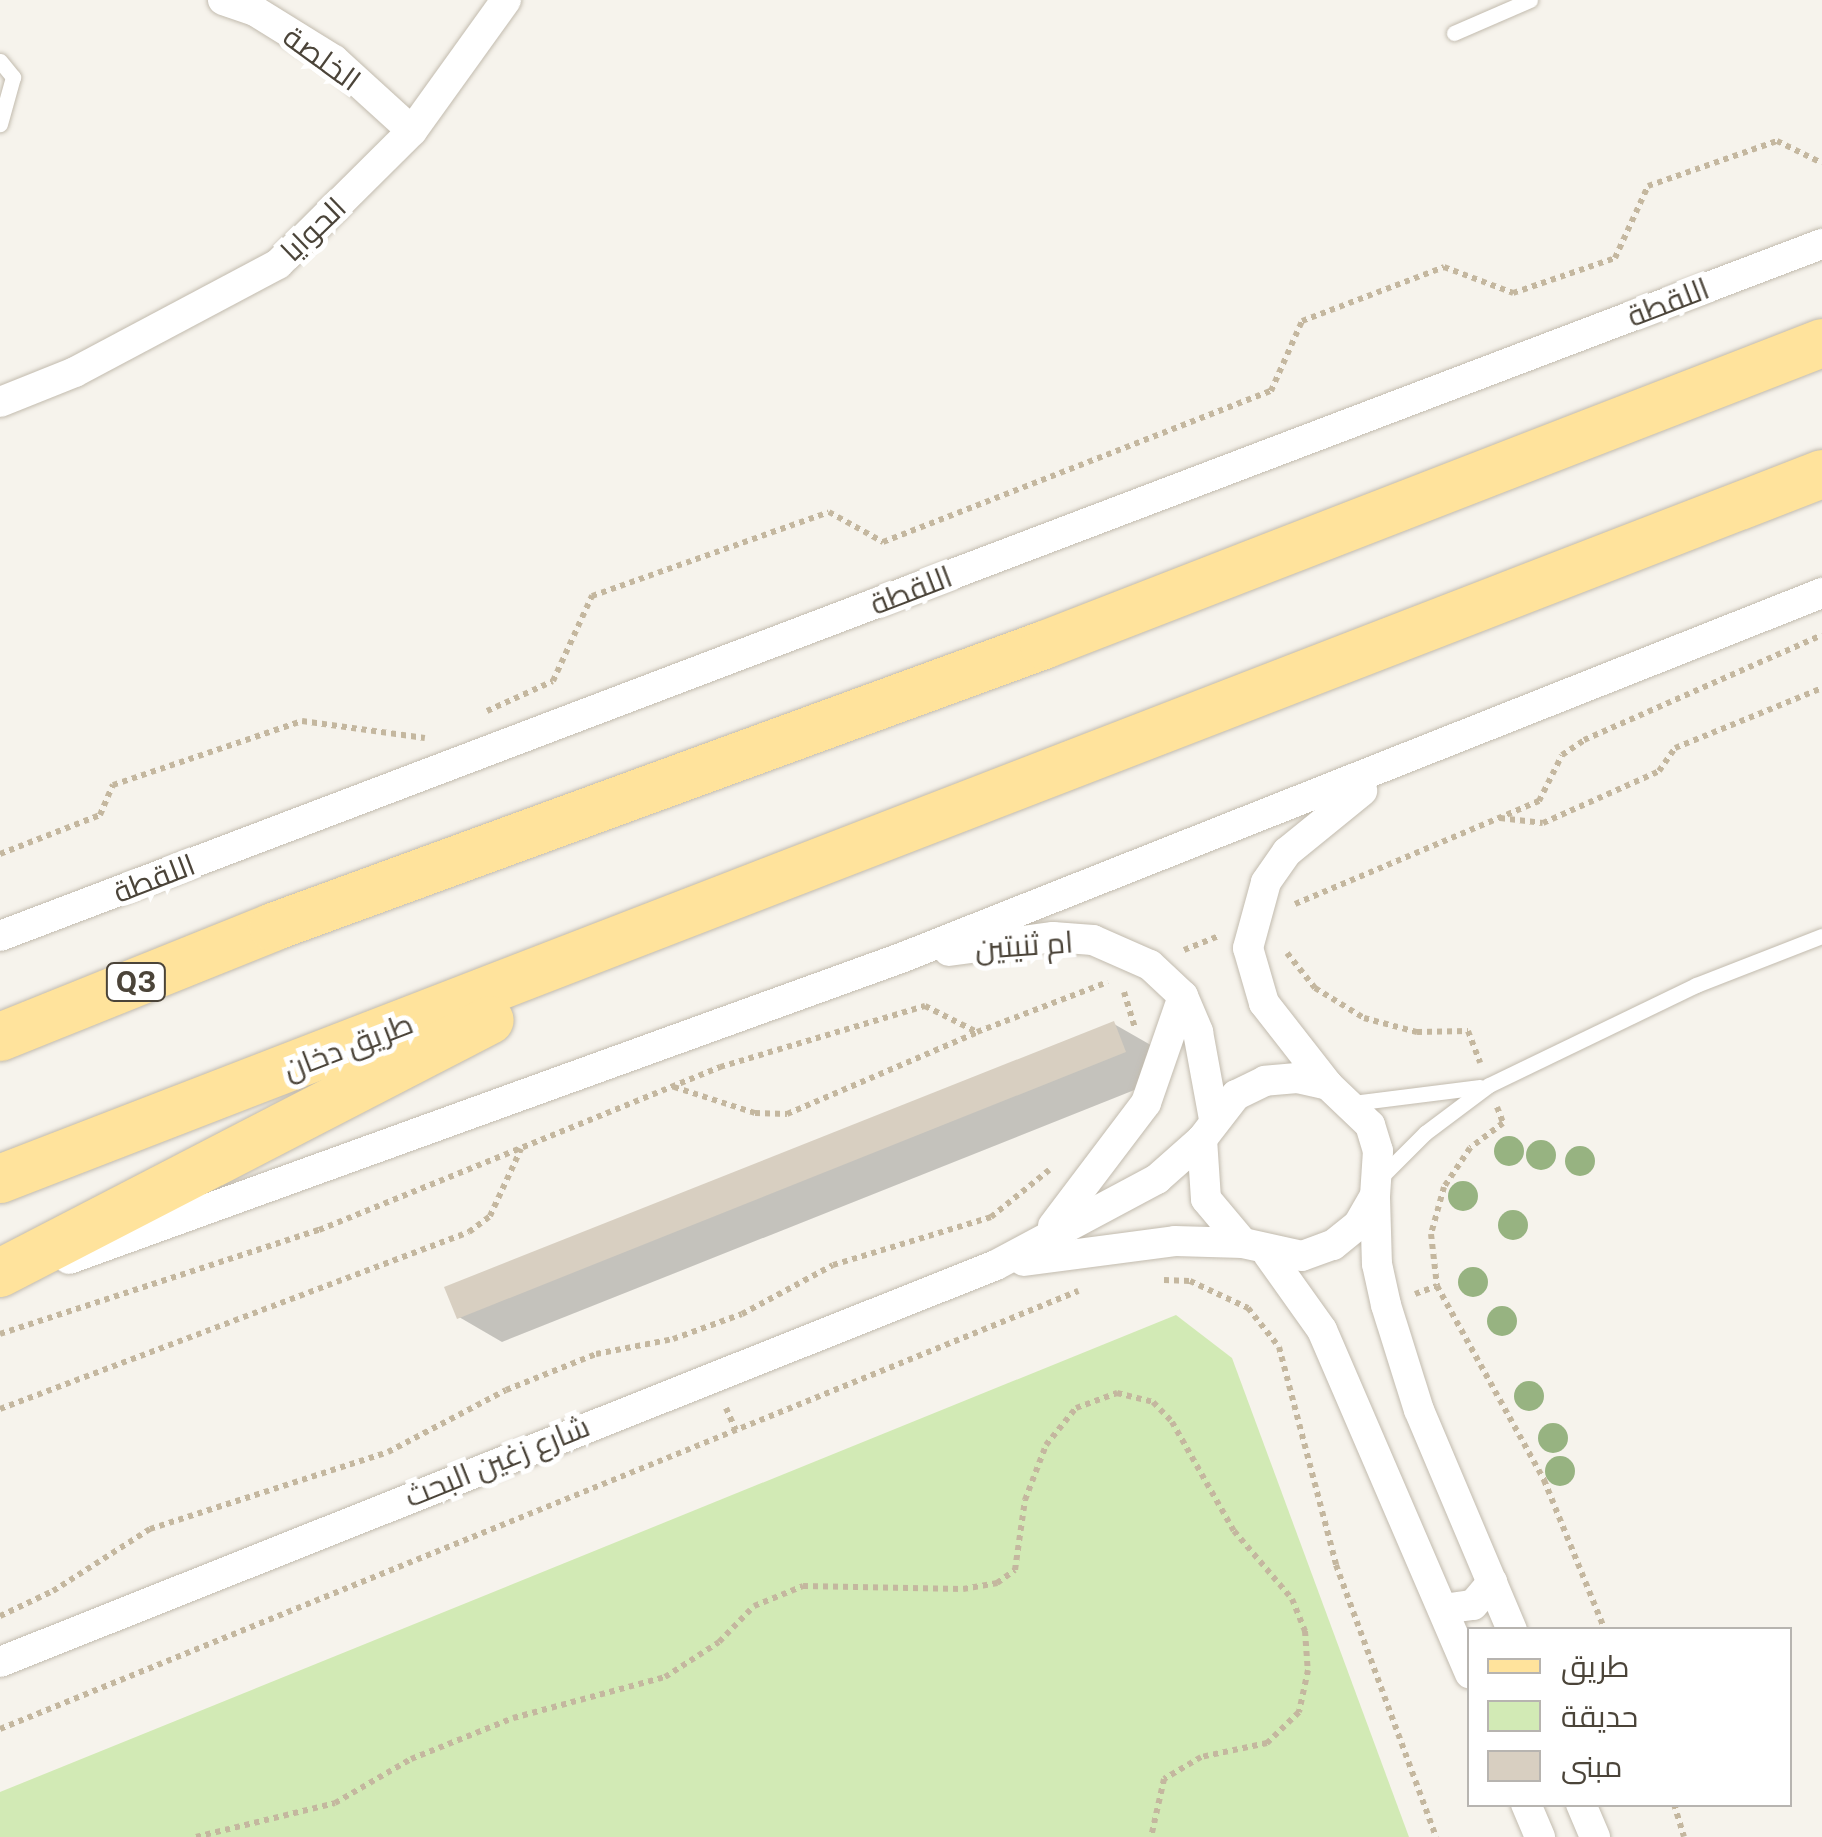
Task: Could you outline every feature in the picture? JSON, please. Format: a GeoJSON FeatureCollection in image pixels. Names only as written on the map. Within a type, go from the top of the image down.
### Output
{"type":"FeatureCollection","features":[{"type":"Feature","properties":{"kind":"main road"},"geometry":{"type":"LineString","coordinates":[[0,1005],[273,926],[1044,645],[1822,343]]}},
{"type":"Feature","properties":{"kind":"main road"},"geometry":{"type":"LineString","coordinates":[[0,1273],[695,914],[1822,474]]}},
{"type":"Feature","properties":{"kind":"main road","name":"طريق دخان"},"geometry":{"type":"LineString","coordinates":[[0,1178],[695,914]]}},
{"type":"Feature","properties":{"kind":"main road","name":"Q3"},"geometry":{"type":"LineString","coordinates":[[0,1037],[273,926]]}},
{"type":"Feature","properties":{"kind":"street","name":"الخلصة"},"geometry":{"type":"LineString","coordinates":[[223,0],[255,11],[334,60],[412,131]]}},
{"type":"Feature","properties":{"kind":"street","name":"الحوايا"},"geometry":{"type":"LineString","coordinates":[[0,402],[75,372],[278,264],[412,131],[506,0]]}},
{"type":"Feature","properties":{"kind":"street","name":"اللقطة"},"geometry":{"type":"LineString","coordinates":[[0,936],[1822,244]]}},
{"type":"Feature","properties":{"kind":"street"},"geometry":{"type":"LineString","coordinates":[[0,1284],[901,958],[1822,593]]}},
{"type":"Feature","properties":{"kind":"street"},"geometry":{"type":"LineString","coordinates":[[1398,764],[1287,852],[1266,882],[1262,918],[1248,948],[1264,1003],[1370,1125],[1377,1187],[1377,1264],[1386,1305],[1420,1410],[1511,1627]]}},
{"type":"Feature","properties":{"kind":"street","name":"ام ثنيتين"},"geometry":{"type":"LineString","coordinates":[[901,958],[1054,937],[1093,940],[1150,964],[1182,996],[1207,1064],[1208,1129]]}},
{"type":"Feature","properties":{"kind":"street"},"geometry":{"type":"LineString","coordinates":[[1035,1246],[1146,1103],[1182,996]]}},
{"type":"Feature","properties":{"kind":"street"},"geometry":{"type":"LineString","coordinates":[[1341,1094],[1297,1078],[1265,1081],[1236,1095],[1208,1129],[1206,1199],[1256,1248],[1322,1330],[1467,1666]]}},
{"type":"Feature","properties":{"kind":"street","name":"شارع زغين البحث"},"geometry":{"type":"LineString","coordinates":[[0,1662],[996,1265],[1157,1179],[1208,1129]]}},
{"type":"Feature","properties":{"kind":"street"},"geometry":{"type":"LineString","coordinates":[[1256,1248],[1302,1256],[1333,1245],[1358,1225],[1377,1187]]}},
{"type":"Feature","properties":{"kind":"street","name":"شارع زغين البحث"},"geometry":{"type":"LineString","coordinates":[[996,1265],[1108,1247],[1256,1248]]}},
{"type":"Feature","properties":{"kind":"street"},"geometry":{"type":"LineString","coordinates":[[1443,1608],[1473,1605],[1492,1582]]}},
{"type":"Feature","properties":{"kind":"street"},"geometry":{"type":"LineString","coordinates":[[1527,1807],[1540,1837]]}},
{"type":"Feature","properties":{"kind":"street"},"geometry":{"type":"LineString","coordinates":[[1582,1807],[1594,1837]]}},
{"type":"Feature","properties":{"kind":"lane"},"geometry":{"type":"LineString","coordinates":[[1454,33],[1530,0]]}},
{"type":"Feature","properties":{"kind":"lane"},"geometry":{"type":"LineString","coordinates":[[0,61],[13,77],[0,124]]}},
{"type":"Feature","properties":{"kind":"lane"},"geometry":{"type":"LineString","coordinates":[[1377,1187],[1425,1133],[1489,1085],[1696,985],[1822,936]]}},
{"type":"Feature","properties":{"kind":"lane"},"geometry":{"type":"LineString","coordinates":[[1341,1094],[1489,1085]]}},
{"type":"Feature","properties":{"kind":"path"},"geometry":{"type":"LineString","coordinates":[[473,716],[553,681],[592,596],[829,512],[884,542],[1270,391],[1302,321],[1444,267],[1513,294],[1616,258],[1648,186],[1777,140],[1822,163]]}},
{"type":"Feature","properties":{"kind":"path"},"geometry":{"type":"LineString","coordinates":[[1150,964],[1538,801],[1562,755],[1584,740],[1822,634]]}},
{"type":"Feature","properties":{"kind":"path"},"geometry":{"type":"LineString","coordinates":[[1499,818],[1543,823],[1660,771],[1675,748],[1822,688]]}},
{"type":"Feature","properties":{"kind":"path"},"geometry":{"type":"LineString","coordinates":[[0,854],[100,815],[113,785],[302,721],[425,738],[441,731]]}},
{"type":"Feature","properties":{"kind":"path"},"geometry":{"type":"LineString","coordinates":[[1262,918],[1315,988],[1364,1018],[1416,1032],[1468,1031],[1503,1123],[1470,1148],[1444,1187],[1431,1234],[1437,1286],[1544,1480],[1604,1627]]}},
{"type":"Feature","properties":{"kind":"path"},"geometry":{"type":"LineString","coordinates":[[672,1086],[755,1113],[786,1114],[977,1032],[1118,978],[1135,1036]]}},
{"type":"Feature","properties":{"kind":"path"},"geometry":{"type":"LineString","coordinates":[[0,1334],[319,1230],[672,1086],[925,1006],[977,1032]]}},
{"type":"Feature","properties":{"kind":"path"},"geometry":{"type":"LineString","coordinates":[[0,1409],[469,1232],[490,1216],[522,1148]]}},
{"type":"Feature","properties":{"kind":"path"},"geometry":{"type":"LineString","coordinates":[[0,1616],[53,1591],[150,1528],[388,1452],[506,1390],[596,1354],[674,1339],[742,1314],[833,1265],[991,1217],[1061,1157]]}},
{"type":"Feature","properties":{"kind":"path"},"geometry":{"type":"LineString","coordinates":[[1159,1279],[1190,1282],[1248,1308],[1279,1346],[1336,1565],[1436,1837]]}},
{"type":"Feature","properties":{"kind":"path"},"geometry":{"type":"LineString","coordinates":[[0,1729],[1098,1283]]}},
{"type":"Feature","properties":{"kind":"path"},"geometry":{"type":"LineString","coordinates":[[196,1837],[335,1804],[411,1759],[513,1718],[665,1677],[718,1642],[754,1606],[803,1586],[963,1588],[996,1583],[1015,1570],[1025,1500],[1046,1445],[1076,1408],[1118,1393],[1153,1402],[1172,1422],[1234,1530],[1292,1599],[1304,1630],[1308,1670],[1299,1712],[1267,1744],[1201,1757],[1164,1779],[1151,1837]]}},
{"type":"Feature","properties":{"kind":"path"},"geometry":{"type":"LineString","coordinates":[[1675,1807],[1684,1837]]}},
{"type":"Feature","properties":{"kind":"green space"},"geometry":{"type":"Polygon","coordinates":[[[1176,1315],[1232,1358],[1409,1837],[0,1837],[0,1792],[1176,1315]]]}},
{"type":"Feature","properties":{"kind":"building"},"geometry":{"type":"Polygon","coordinates":[[[1114,1021],[1126,1052],[457,1319],[444,1287],[1114,1021]]]}}]}
